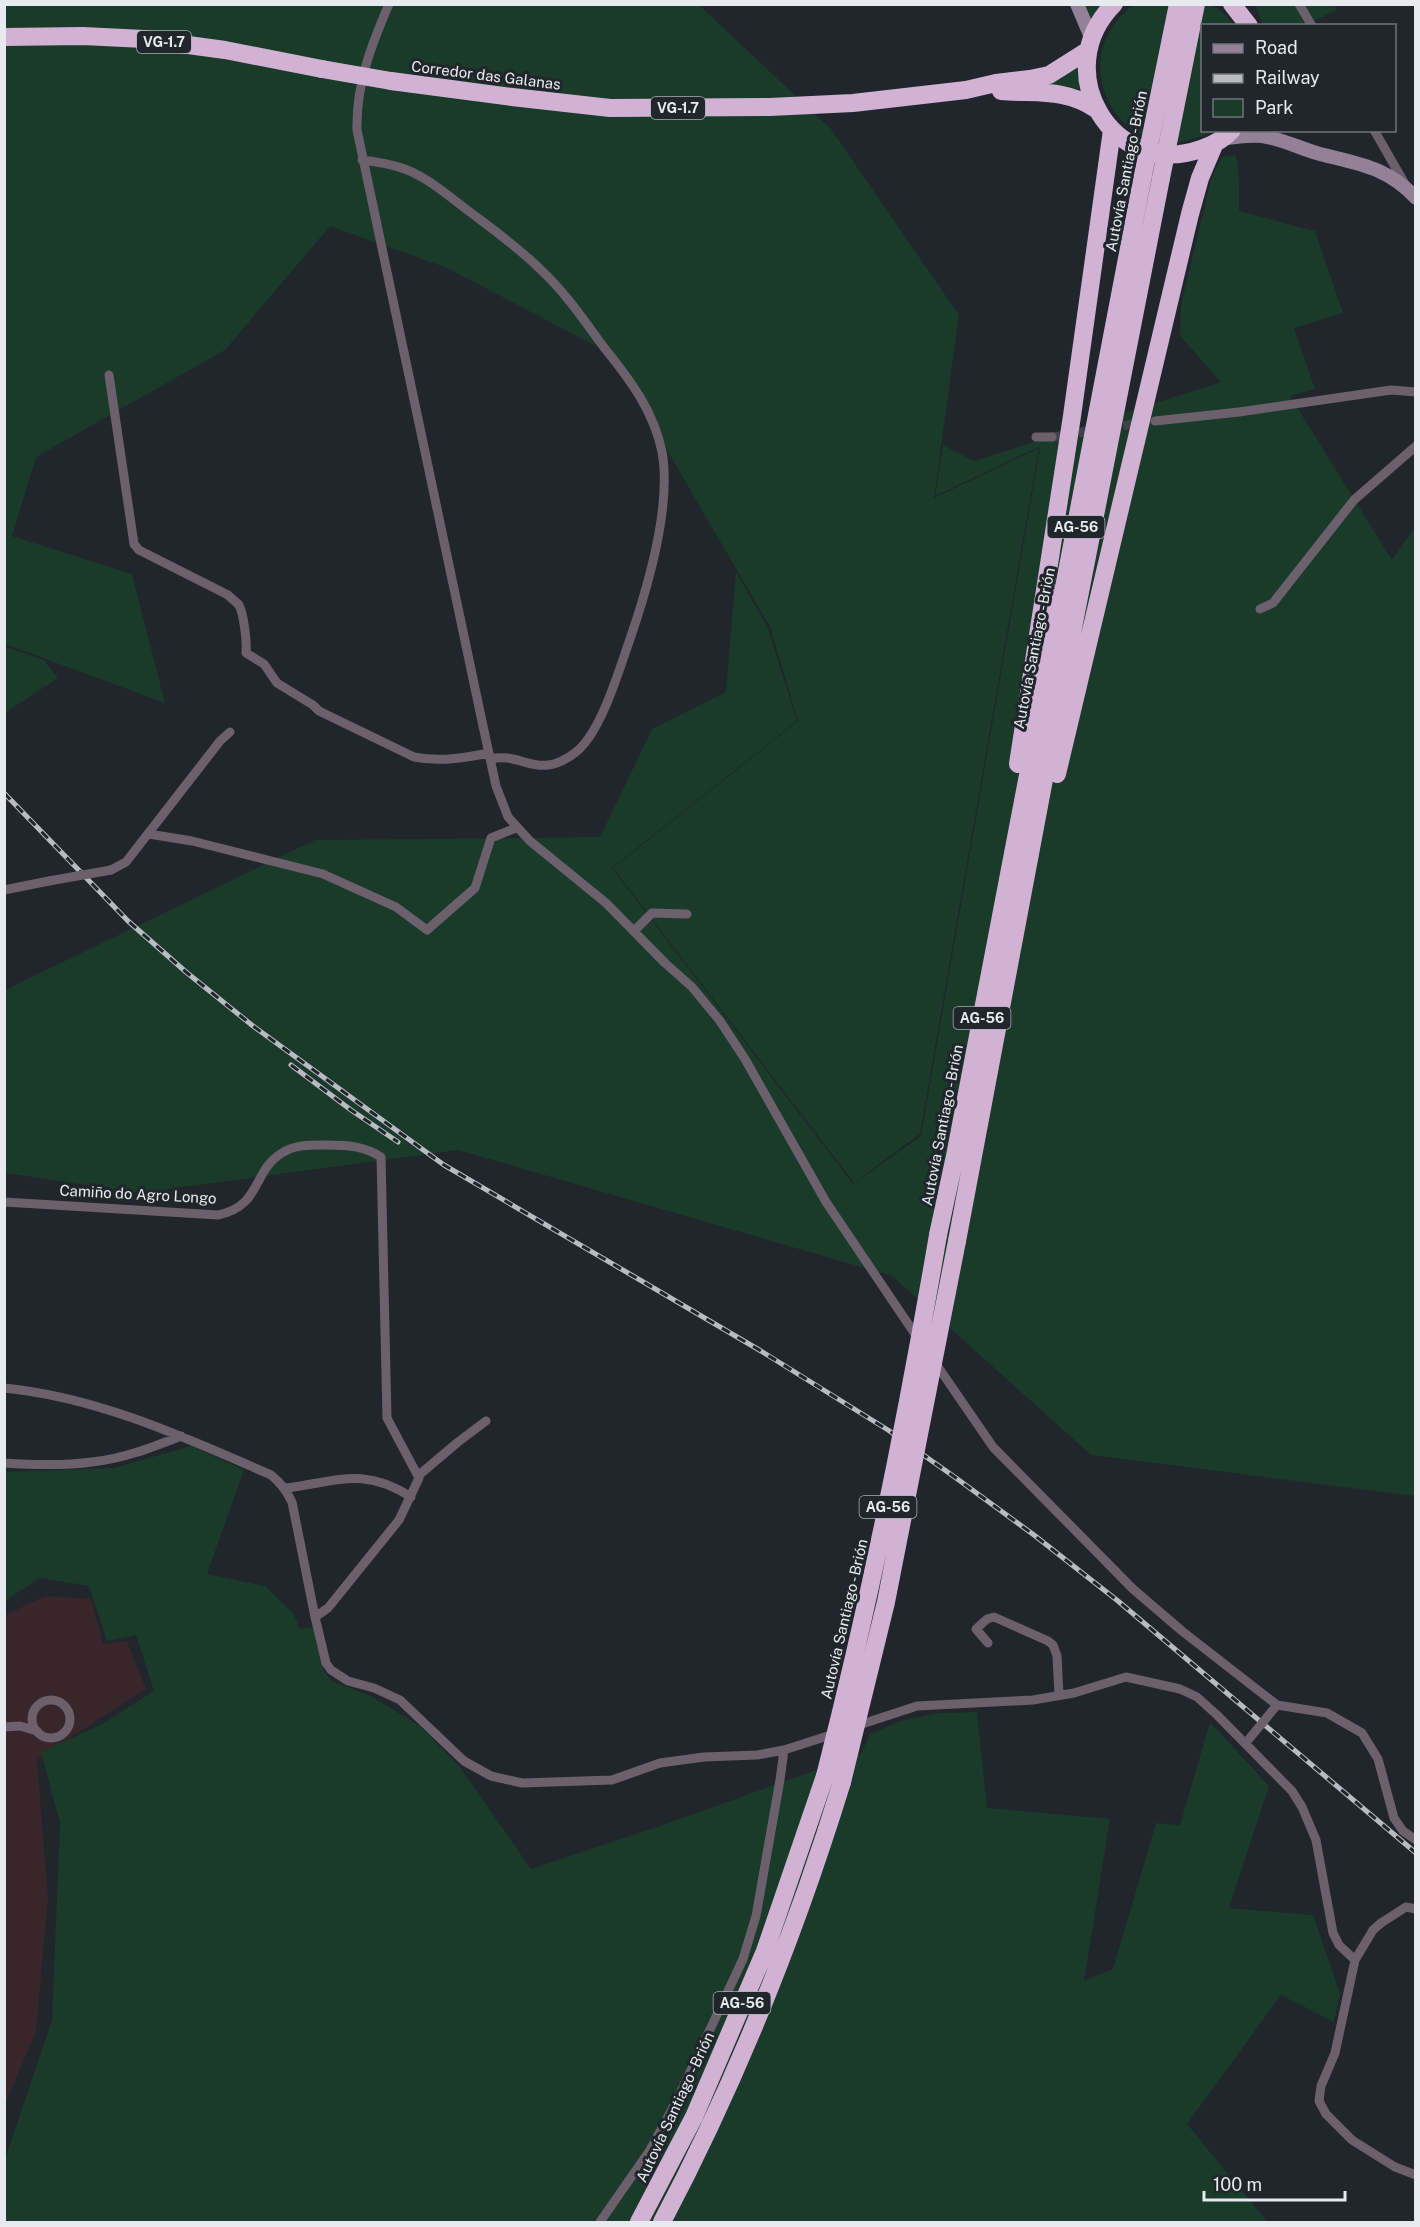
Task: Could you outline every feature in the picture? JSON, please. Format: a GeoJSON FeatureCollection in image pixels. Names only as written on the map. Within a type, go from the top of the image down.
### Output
{"type":"FeatureCollection","features":[{"type":"Feature","properties":{"kind":"highway"},"geometry":{"type":"LineString","coordinates":[[1114,4],[1103,15],[1089,44],[1086,71],[1089,91],[1096,109],[1112,130],[1134,146],[1161,154],[1188,154],[1224,138]]}},
{"type":"Feature","properties":{"kind":"highway","name":"Autovía Santiago - Brión"},"geometry":{"type":"LineString","coordinates":[[639,2223],[694,2117],[765,1951],[834,1779],[886,1602],[1060,694],[1152,176],[1178,4]]}},
{"type":"Feature","properties":{"kind":"highway","name":"Autovía Santiago - Brión"},"geometry":{"type":"LineString","coordinates":[[662,2223],[712,2124],[783,1957],[814,1872],[872,1587],[938,1234],[1008,880],[1152,176],[1196,4]]}},
{"type":"Feature","properties":{"kind":"highway"},"geometry":{"type":"LineString","coordinates":[[1235,6],[1248,24]]}},
{"type":"Feature","properties":{"kind":"highway","name":"Corredor das Galanas"},"geometry":{"type":"LineString","coordinates":[[4,37],[83,36],[144,39],[225,50],[392,81],[610,108],[717,109],[853,103],[966,90]]}},
{"type":"Feature","properties":{"kind":"highway","name":"VG-1.7"},"geometry":{"type":"LineString","coordinates":[[966,90],[996,82],[1049,75],[1089,44]]}},
{"type":"Feature","properties":{"kind":"highway","name":"VG-1.7"},"geometry":{"type":"LineString","coordinates":[[966,90],[1062,93],[1080,99],[1096,109]]}},
{"type":"Feature","properties":{"kind":"highway"},"geometry":{"type":"LineString","coordinates":[[1008,880],[1005,855],[1072,416],[1112,130]]}},
{"type":"Feature","properties":{"kind":"highway"},"geometry":{"type":"LineString","coordinates":[[1029,863],[1046,822],[1190,214],[1200,178],[1224,138]]}},
{"type":"Feature","properties":{"kind":"street"},"geometry":{"type":"LineString","coordinates":[[389,4],[360,79],[356,105],[357,130],[502,805],[516,828],[606,903],[692,987],[720,1021],[756,1077],[826,1202],[993,1447],[1133,1589],[1182,1631],[1277,1705],[1327,1713],[1362,1734],[1378,1759],[1394,1818],[1403,1831],[1416,1840]]}},
{"type":"Feature","properties":{"kind":"street"},"geometry":{"type":"LineString","coordinates":[[1077,4],[1089,44]]}},
{"type":"Feature","properties":{"kind":"street"},"geometry":{"type":"LineString","coordinates":[[1299,4],[1311,24]]}},
{"type":"Feature","properties":{"kind":"street"},"geometry":{"type":"LineString","coordinates":[[1279,132],[1288,142]]}},
{"type":"Feature","properties":{"kind":"street"},"geometry":{"type":"LineString","coordinates":[[1375,132],[1411,194]]}},
{"type":"Feature","properties":{"kind":"street"},"geometry":{"type":"LineString","coordinates":[[1224,138],[1254,136],[1288,142],[1313,152],[1375,168],[1391,176],[1411,194]]}},
{"type":"Feature","properties":{"kind":"street"},"geometry":{"type":"LineString","coordinates":[[109,375],[134,543],[139,550],[228,595],[238,605],[244,634],[248,640],[246,653],[264,664],[277,683],[319,711],[414,758],[450,760],[490,756],[542,766],[557,762],[576,752],[590,737],[618,673],[641,607],[652,564],[663,495],[663,454],[655,423],[634,385],[571,301],[540,268],[474,215],[414,173],[383,163],[362,160]]}},
{"type":"Feature","properties":{"kind":"street"},"geometry":{"type":"LineString","coordinates":[[1155,421],[1278,407],[1391,390],[1416,392]]}},
{"type":"Feature","properties":{"kind":"street"},"geometry":{"type":"LineString","coordinates":[[1036,436],[1052,437]]}},
{"type":"Feature","properties":{"kind":"street"},"geometry":{"type":"LineString","coordinates":[[1260,609],[1273,603],[1354,500],[1416,446]]}},
{"type":"Feature","properties":{"kind":"street"},"geometry":{"type":"LineString","coordinates":[[4,890],[111,870],[126,862],[220,741],[230,732]]}},
{"type":"Feature","properties":{"kind":"street"},"geometry":{"type":"LineString","coordinates":[[149,834],[192,841],[323,874],[396,907],[427,930],[475,888],[491,838],[516,828]]}},
{"type":"Feature","properties":{"kind":"street"},"geometry":{"type":"LineString","coordinates":[[634,931],[652,913],[687,914]]}},
{"type":"Feature","properties":{"kind":"street","name":"Camiño do Agro Longo"},"geometry":{"type":"LineString","coordinates":[[4,1202],[218,1215],[235,1210],[244,1204],[274,1159],[293,1148],[304,1145],[356,1146],[381,1157],[387,1418],[419,1475]]}},
{"type":"Feature","properties":{"kind":"street"},"geometry":{"type":"LineString","coordinates":[[4,1388],[31,1390],[106,1410],[181,1436],[271,1475],[286,1488],[292,1502],[315,1617],[326,1663],[330,1670],[338,1676],[400,1700],[464,1761],[485,1774],[502,1780],[522,1783],[612,1780],[660,1763],[704,1757],[757,1755],[783,1750],[917,1707],[1033,1701],[1074,1693],[1126,1677],[1180,1689],[1197,1698],[1247,1742],[1292,1791],[1316,1840],[1333,1933],[1339,1945],[1355,1960]]}},
{"type":"Feature","properties":{"kind":"street"},"geometry":{"type":"LineString","coordinates":[[315,1617],[328,1608],[399,1520],[419,1480],[419,1475],[486,1421]]}},
{"type":"Feature","properties":{"kind":"street"},"geometry":{"type":"LineString","coordinates":[[4,1463],[50,1466],[95,1462],[146,1450],[181,1436]]}},
{"type":"Feature","properties":{"kind":"street"},"geometry":{"type":"LineString","coordinates":[[286,1488],[342,1478],[366,1478],[402,1491],[411,1497]]}},
{"type":"Feature","properties":{"kind":"street"},"geometry":{"type":"LineString","coordinates":[[988,1643],[976,1629],[987,1619],[994,1617],[1048,1641],[1056,1651],[1059,1695]]}},
{"type":"Feature","properties":{"kind":"street"},"geometry":{"type":"LineString","coordinates":[[4,1727],[20,1726],[48,1737],[60,1735],[69,1726],[69,1713],[61,1703],[49,1700],[37,1706],[33,1716],[20,1726]]}},
{"type":"Feature","properties":{"kind":"street"},"geometry":{"type":"LineString","coordinates":[[1247,1742],[1277,1705]]}},
{"type":"Feature","properties":{"kind":"street"},"geometry":{"type":"LineString","coordinates":[[33,1716],[37,1731]]}},
{"type":"Feature","properties":{"kind":"street"},"geometry":{"type":"LineString","coordinates":[[600,2223],[650,2150],[677,2100],[743,1959],[756,1916],[780,1780],[783,1750]]}},
{"type":"Feature","properties":{"kind":"street"},"geometry":{"type":"LineString","coordinates":[[1416,1909],[1406,1907],[1381,1923],[1373,1930],[1355,1960],[1335,2053],[1321,2086],[1320,2105],[1352,2140],[1395,2166],[1416,2175]]}},
{"type":"Feature","properties":{"kind":"shaded area"},"geometry":{"type":"Polygon","coordinates":[[[45,1596],[91,1599],[103,1644],[127,1641],[146,1689],[37,1759],[48,1898],[36,2032],[5,2104],[5,1615],[45,1596]]]}},
{"type":"Feature","properties":{"kind":"green space"},"geometry":{"type":"Polygon","coordinates":[[[4,5],[699,5],[831,129],[959,315],[934,498],[1039,448],[920,1134],[854,1183],[613,868],[798,721],[770,627],[611,354],[447,268],[330,226],[225,350],[36,457],[12,536],[132,574],[165,703],[5,644],[4,5]]]}},
{"type":"Feature","properties":{"kind":"green space"},"geometry":{"type":"Polygon","coordinates":[[[1083,5],[1103,5],[1090,22],[1083,5]]]}},
{"type":"Feature","properties":{"kind":"green space"},"geometry":{"type":"Polygon","coordinates":[[[1134,5],[1212,5],[1226,15],[1233,24],[1201,24],[1201,132],[1209,132],[1181,142],[1153,140],[1130,127],[1112,107],[1102,83],[1101,55],[1111,29],[1134,5]]]}},
{"type":"Feature","properties":{"kind":"green space"},"geometry":{"type":"Polygon","coordinates":[[[1255,5],[1334,5],[1337,10],[1308,24],[1263,24],[1255,5]]]}},
{"type":"Feature","properties":{"kind":"green space"},"geometry":{"type":"Polygon","coordinates":[[[1078,67],[1081,90],[1061,85],[1034,86],[1078,67]]]}},
{"type":"Feature","properties":{"kind":"green space"},"geometry":{"type":"Polygon","coordinates":[[[1236,155],[1239,211],[1315,231],[1343,313],[1294,328],[1315,389],[1290,396],[1392,560],[1415,527],[1415,1496],[1091,1455],[892,1276],[458,1150],[140,1193],[5,1173],[4,992],[315,840],[600,837],[652,729],[726,692],[736,572],[768,628],[797,721],[612,868],[853,1184],[921,1136],[1040,448],[935,496],[943,445],[974,461],[1221,382],[1180,336],[1181,305],[1211,179],[1222,157],[1236,155]]]}},
{"type":"Feature","properties":{"kind":"green space"},"geometry":{"type":"Polygon","coordinates":[[[4,646],[44,660],[58,678],[5,713],[4,646]]]}},
{"type":"Feature","properties":{"kind":"green space"},"geometry":{"type":"Polygon","coordinates":[[[191,1446],[244,1470],[207,1574],[265,1586],[293,1613],[300,1629],[313,1627],[324,1671],[332,1681],[371,1696],[420,1726],[460,1767],[531,1869],[660,1826],[861,1754],[870,1734],[900,1721],[939,1713],[977,1712],[987,1808],[1110,1819],[1084,1981],[1113,1969],[1156,1823],[1180,1825],[1210,1722],[1269,1786],[1229,1908],[1313,1915],[1340,1993],[1334,2022],[1281,1995],[1187,2124],[1266,2220],[1264,2222],[5,2222],[5,2159],[52,2020],[60,1823],[41,1752],[102,1724],[154,1691],[136,1635],[107,1641],[89,1586],[40,1578],[5,1601],[5,1472],[113,1468],[191,1446]]]}},
{"type":"Feature","properties":{"kind":"tunnel"},"geometry":{"type":"LineString","coordinates":[[1110,428],[1141,423]]}},
{"type":"Feature","properties":{"kind":"tunnel"},"geometry":{"type":"LineString","coordinates":[[1052,437],[1096,430]]}},
{"type":"Feature","properties":{"kind":"railway"},"geometry":{"type":"LineString","coordinates":[[4,793],[128,921],[253,1026],[444,1165],[761,1351],[888,1430],[956,1478],[1118,1601],[1416,1853]]}},
{"type":"Feature","properties":{"kind":"railway"},"geometry":{"type":"LineString","coordinates":[[291,1065],[398,1142]]}}]}
